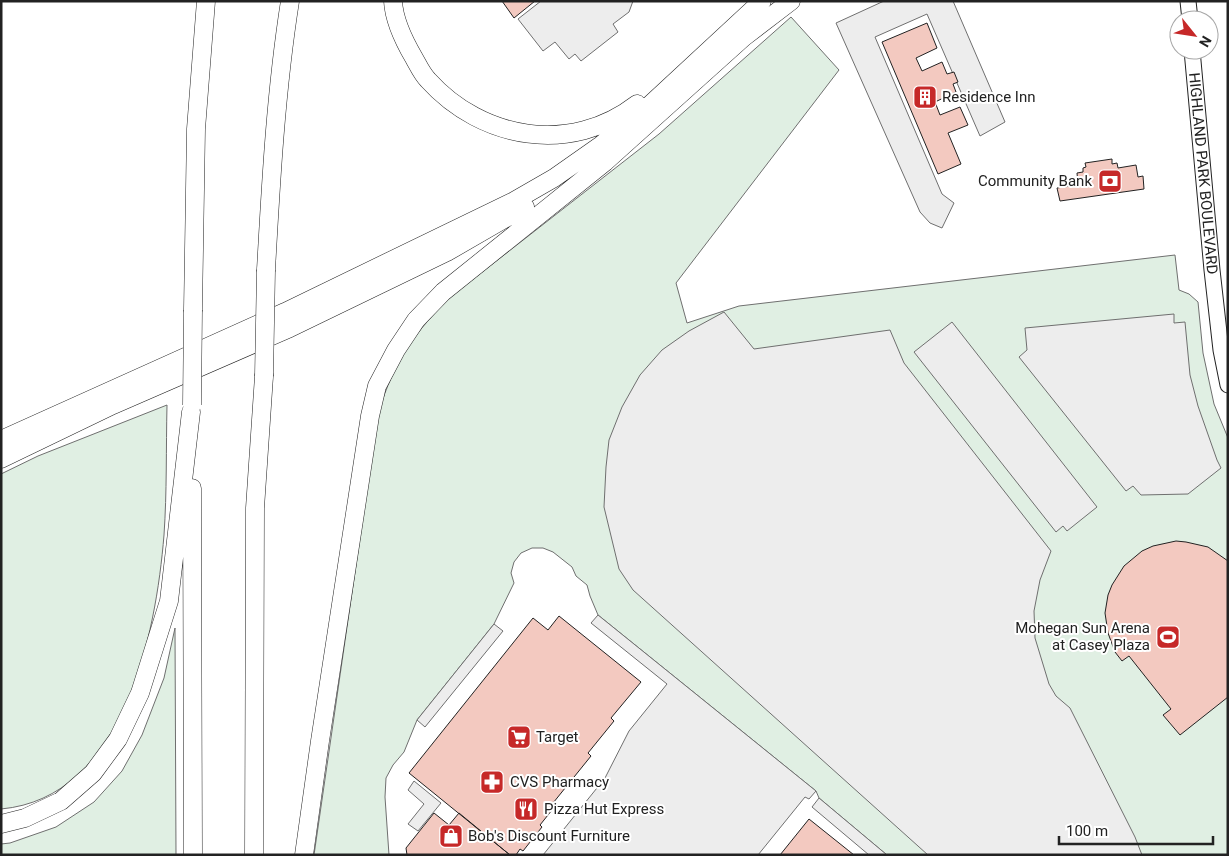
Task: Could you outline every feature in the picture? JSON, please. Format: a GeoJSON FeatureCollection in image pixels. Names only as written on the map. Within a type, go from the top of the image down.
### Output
{"type":"FeatureCollection","features":[{"type":"Feature","properties":{"kind":"highway"},"geometry":{"type":"LineString","coordinates":[[193,855],[193,310],[196,129],[206,1]]}},
{"type":"Feature","properties":{"kind":"highway"},"geometry":{"type":"LineString","coordinates":[[254,855],[255,508],[264,376],[266,270],[272,151],[285,30],[290,1]]}},
{"type":"Feature","properties":{"kind":"highway"},"geometry":{"type":"LineString","coordinates":[[393,1],[394,13],[408,48],[427,79],[454,104],[477,118],[506,130],[551,136],[605,123],[629,110],[723,46],[744,37],[791,1]]}},
{"type":"Feature","properties":{"kind":"highway"},"geometry":{"type":"LineString","coordinates":[[304,855],[370,416],[377,386],[396,350],[416,320],[443,292],[605,162],[723,46],[762,1]]}},
{"type":"Feature","properties":{"kind":"highway"},"geometry":{"type":"LineString","coordinates":[[1,440],[285,312],[522,196],[554,178],[602,145],[723,46]]}},
{"type":"Feature","properties":{"kind":"highway"},"geometry":{"type":"LineString","coordinates":[[1,459],[113,405],[290,328],[448,252],[551,193],[634,130],[723,46]]}},
{"type":"Feature","properties":{"kind":"highway"},"geometry":{"type":"LineString","coordinates":[[1,824],[25,818],[61,801],[93,773],[118,739],[140,693],[169,601],[192,409]]}},
{"type":"Feature","properties":{"kind":"main road","name":"HIGHLAND PARK BOULEVARD"},"geometry":{"type":"LineString","coordinates":[[1193,60],[1212,270],[1221,350],[1228,385]]}},
{"type":"Feature","properties":{"kind":"green space"},"geometry":{"type":"Polygon","coordinates":[[[791,17],[839,70],[676,283],[687,323],[739,306],[1175,255],[1179,290],[1189,294],[1198,302],[1203,353],[1214,404],[1228,438],[1228,855],[887,855],[819,798],[816,791],[598,615],[587,585],[576,576],[572,567],[553,552],[543,548],[532,548],[521,553],[514,562],[511,573],[514,583],[494,624],[417,720],[404,752],[393,765],[386,778],[385,797],[389,855],[314,855],[378,413],[391,377],[399,362],[417,334],[454,294],[659,134],[791,17]]]}},
{"type":"Feature","properties":{"kind":"green space"},"geometry":{"type":"Polygon","coordinates":[[[167,405],[165,519],[160,575],[141,662],[126,705],[105,744],[77,775],[43,798],[1,809],[1,474],[38,456],[167,405]]]}},
{"type":"Feature","properties":{"kind":"green space"},"geometry":{"type":"Polygon","coordinates":[[[175,628],[176,855],[1,855],[1,844],[10,843],[56,827],[94,802],[122,771],[142,735],[164,678],[175,628]]]}},
{"type":"Feature","properties":{"kind":"shaded area"},"geometry":{"type":"Polygon","coordinates":[[[541,1],[633,1],[629,12],[613,24],[618,32],[581,61],[575,54],[569,59],[555,42],[543,51],[518,19],[541,1]]]}},
{"type":"Feature","properties":{"kind":"shaded area"},"geometry":{"type":"Polygon","coordinates":[[[884,1],[953,1],[1005,122],[980,136],[927,14],[875,37],[942,194],[954,203],[942,228],[930,223],[920,212],[836,23],[884,1]]]}},
{"type":"Feature","properties":{"kind":"shaded area"},"geometry":{"type":"Polygon","coordinates":[[[724,312],[754,349],[890,330],[904,363],[1051,551],[1040,580],[1034,611],[1035,638],[1049,684],[1056,696],[1070,708],[1135,837],[1142,855],[928,855],[633,590],[619,569],[604,507],[609,440],[622,407],[640,375],[662,350],[689,331],[724,312]]]}},
{"type":"Feature","properties":{"kind":"shaded area"},"geometry":{"type":"Polygon","coordinates":[[[1174,314],[1174,323],[1185,322],[1190,375],[1198,406],[1221,468],[1188,494],[1141,495],[1133,486],[1126,491],[1019,357],[1027,350],[1025,328],[1174,314]]]}},
{"type":"Feature","properties":{"kind":"shaded area"},"geometry":{"type":"Polygon","coordinates":[[[952,322],[1097,507],[1067,531],[1063,526],[1056,532],[914,352],[952,322]]]}},
{"type":"Feature","properties":{"kind":"shaded area"},"geometry":{"type":"Polygon","coordinates":[[[598,615],[816,791],[809,799],[805,797],[758,855],[543,855],[605,778],[629,731],[667,684],[591,623],[598,615]]]}},
{"type":"Feature","properties":{"kind":"shaded area"},"geometry":{"type":"Polygon","coordinates":[[[494,624],[503,631],[425,727],[417,720],[494,624]]]}},
{"type":"Feature","properties":{"kind":"shaded area"},"geometry":{"type":"Polygon","coordinates":[[[414,781],[441,803],[418,831],[408,824],[424,804],[408,790],[414,781]]]}},
{"type":"Feature","properties":{"kind":"shaded area"},"geometry":{"type":"Polygon","coordinates":[[[819,798],[887,855],[869,855],[812,807],[819,798]]]}},
{"type":"Feature","properties":{"kind":"building"},"geometry":{"type":"Polygon","coordinates":[[[502,1],[535,1],[514,18],[502,1]]]}},
{"type":"Feature","properties":{"kind":"building","name":"Residence Inn"},"geometry":{"type":"Polygon","coordinates":[[[927,23],[937,48],[916,58],[922,71],[942,62],[947,74],[954,72],[958,82],[953,84],[956,92],[935,102],[940,115],[960,107],[968,125],[948,133],[961,164],[938,174],[882,42],[927,23]]]}},
{"type":"Feature","properties":{"kind":"building","name":"Community Bank"},"geometry":{"type":"Polygon","coordinates":[[[1112,159],[1112,164],[1117,163],[1118,168],[1136,165],[1138,177],[1143,176],[1144,189],[1060,201],[1057,188],[1078,185],[1077,173],[1083,172],[1083,168],[1086,167],[1085,163],[1112,159]]]}},
{"type":"Feature","properties":{"kind":"building","name":"Mohegan Sun Arena at Casey Plaza"},"geometry":{"type":"Polygon","coordinates":[[[1176,541],[1208,547],[1228,561],[1228,697],[1180,735],[1163,715],[1171,709],[1129,656],[1122,661],[1115,652],[1108,633],[1105,613],[1112,585],[1124,566],[1142,551],[1153,546],[1176,541]]]}},
{"type":"Feature","properties":{"kind":"building","name":"Target"},"geometry":{"type":"Polygon","coordinates":[[[559,616],[641,682],[611,718],[614,721],[588,753],[591,756],[549,808],[552,810],[540,825],[542,827],[523,851],[520,849],[516,855],[510,855],[409,773],[533,618],[548,630],[559,616]]]}},
{"type":"Feature","properties":{"kind":"building","name":"Bob's Discount Furniture"},"geometry":{"type":"Polygon","coordinates":[[[434,813],[449,825],[459,813],[510,855],[407,855],[406,848],[434,813]]]}},
{"type":"Feature","properties":{"kind":"building"},"geometry":{"type":"Polygon","coordinates":[[[809,819],[854,855],[780,855],[809,819]]]}},
{"type":"Feature","properties":{"kind":"place","name":"Residence Inn"},"geometry":{"type":"Point","coordinates":[925,97]}},
{"type":"Feature","properties":{"kind":"place","name":"Community Bank"},"geometry":{"type":"Point","coordinates":[1110,181]}},
{"type":"Feature","properties":{"kind":"place","name":"Mohegan Sun Arena at Casey Plaza"},"geometry":{"type":"Point","coordinates":[1168,637]}},
{"type":"Feature","properties":{"kind":"place","name":"Target"},"geometry":{"type":"Point","coordinates":[519,737]}},
{"type":"Feature","properties":{"kind":"place","name":"CVS Pharmacy"},"geometry":{"type":"Point","coordinates":[492,782]}},
{"type":"Feature","properties":{"kind":"place","name":"Pizza Hut Express"},"geometry":{"type":"Point","coordinates":[526,809]}},
{"type":"Feature","properties":{"kind":"place","name":"Bob's Discount Furniture"},"geometry":{"type":"Point","coordinates":[451,836]}}]}
